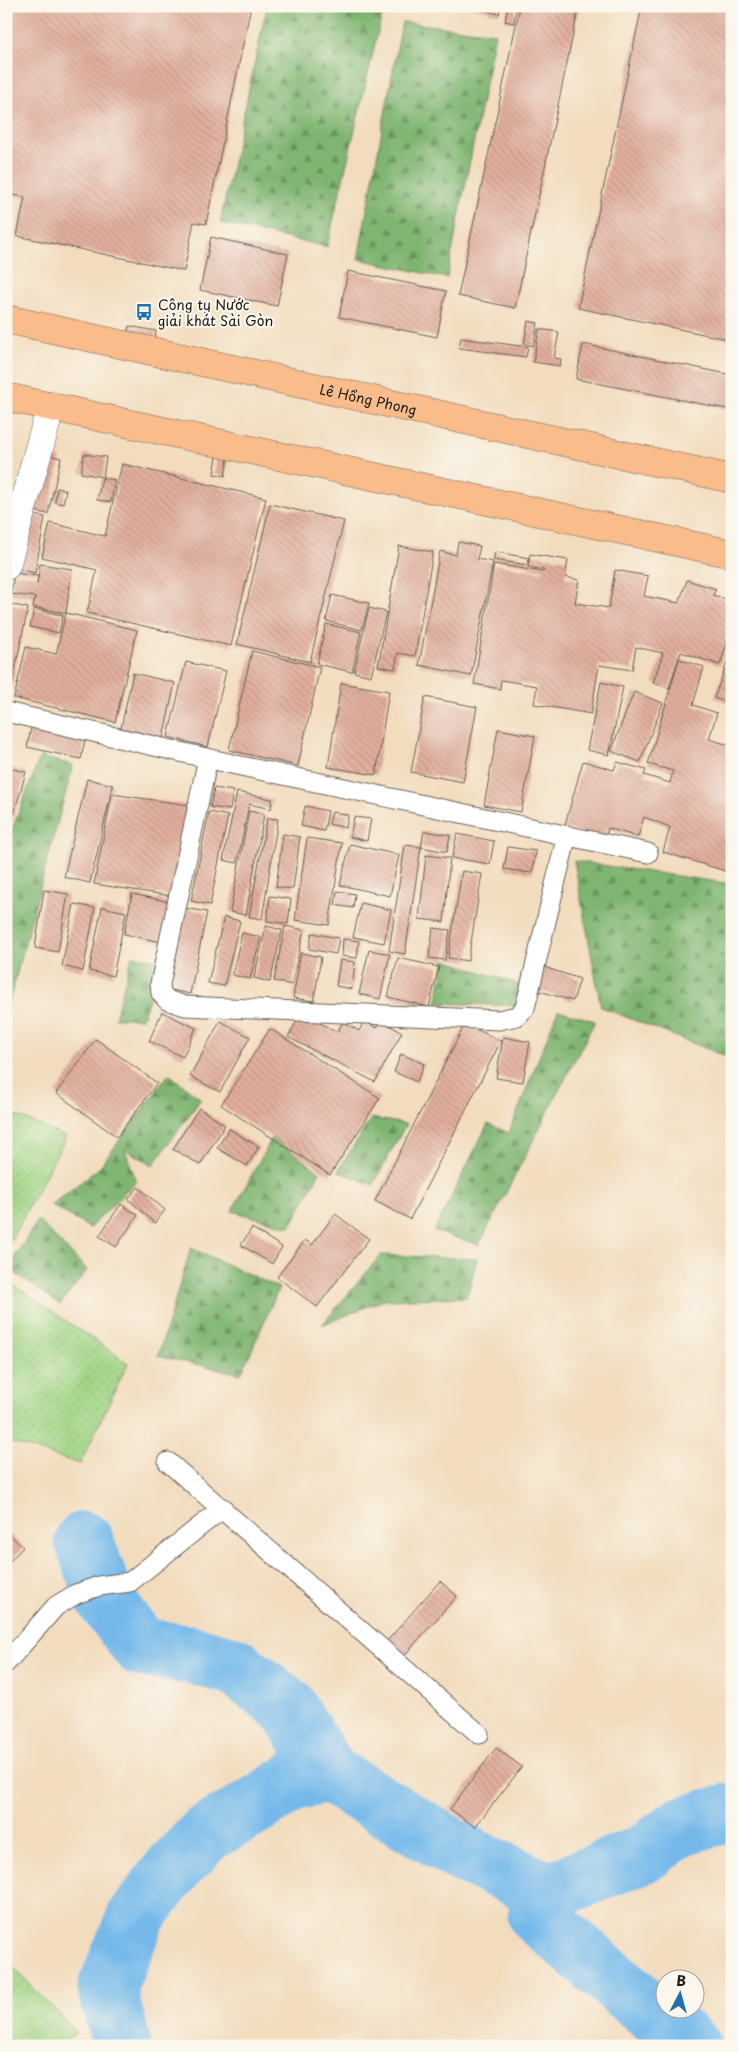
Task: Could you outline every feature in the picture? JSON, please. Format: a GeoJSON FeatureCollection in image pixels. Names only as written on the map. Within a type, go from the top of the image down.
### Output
{"type":"FeatureCollection","features":[{"type":"Feature","properties":{"kind":"highway","name":"Lê Hồng Phong"},"geometry":{"type":"LineString","coordinates":[[6,319],[732,479]]}},
{"type":"Feature","properties":{"kind":"highway"},"geometry":{"type":"LineString","coordinates":[[6,397],[732,554]]}},
{"type":"Feature","properties":{"kind":"street"},"geometry":{"type":"LineString","coordinates":[[6,566],[51,406]]}},
{"type":"Feature","properties":{"kind":"lane"},"geometry":{"type":"LineString","coordinates":[[6,712],[208,758],[648,853]]}},
{"type":"Feature","properties":{"kind":"lane"},"geometry":{"type":"LineString","coordinates":[[208,758],[160,984],[161,993],[167,1000],[185,1006],[499,1020],[517,1016],[526,1008],[567,835]]}},
{"type":"Feature","properties":{"kind":"lane"},"geometry":{"type":"LineString","coordinates":[[168,1462],[479,1734]]}},
{"type":"Feature","properties":{"kind":"lane"},"geometry":{"type":"LineString","coordinates":[[6,1663],[56,1606],[76,1594],[99,1586],[130,1582],[222,1508]]}},
{"type":"Feature","properties":{"kind":"green space"},"geometry":{"type":"Polygon","coordinates":[[[267,6],[384,6],[327,247],[220,223],[267,6]]]}},
{"type":"Feature","properties":{"kind":"green space"},"geometry":{"type":"Polygon","coordinates":[[[402,22],[495,33],[447,278],[358,259],[402,22]]]}},
{"type":"Feature","properties":{"kind":"green space"},"geometry":{"type":"Polygon","coordinates":[[[40,757],[73,765],[6,1014],[6,845],[40,757]]]}},
{"type":"Feature","properties":{"kind":"green space"},"geometry":{"type":"Polygon","coordinates":[[[574,861],[732,884],[732,1059],[601,1007],[574,861]]]}},
{"type":"Feature","properties":{"kind":"green space"},"geometry":{"type":"Polygon","coordinates":[[[132,956],[163,960],[142,1018],[115,1018],[132,956]]]}},
{"type":"Feature","properties":{"kind":"green space"},"geometry":{"type":"Polygon","coordinates":[[[445,960],[527,987],[518,1006],[436,1003],[445,960]]]}},
{"type":"Feature","properties":{"kind":"green space"},"geometry":{"type":"Polygon","coordinates":[[[558,1010],[595,1021],[479,1245],[434,1231],[488,1124],[509,1133],[558,1010]]]}},
{"type":"Feature","properties":{"kind":"green space"},"geometry":{"type":"Polygon","coordinates":[[[169,1074],[201,1099],[153,1165],[125,1149],[136,1181],[90,1228],[51,1205],[98,1169],[169,1074]]]}},
{"type":"Feature","properties":{"kind":"green space"},"geometry":{"type":"Polygon","coordinates":[[[6,1111],[66,1137],[6,1249],[6,1111]]]}},
{"type":"Feature","properties":{"kind":"green space"},"geometry":{"type":"Polygon","coordinates":[[[371,1118],[406,1124],[373,1185],[338,1171],[371,1118]]]}},
{"type":"Feature","properties":{"kind":"green space"},"geometry":{"type":"Polygon","coordinates":[[[272,1138],[320,1172],[290,1227],[232,1211],[272,1138]]]}},
{"type":"Feature","properties":{"kind":"green space"},"geometry":{"type":"Polygon","coordinates":[[[38,1220],[87,1270],[60,1305],[8,1268],[38,1220]]]}},
{"type":"Feature","properties":{"kind":"green space"},"geometry":{"type":"Polygon","coordinates":[[[191,1248],[279,1288],[241,1374],[158,1356],[191,1248]]]}},
{"type":"Feature","properties":{"kind":"green space"},"geometry":{"type":"Polygon","coordinates":[[[381,1255],[477,1259],[467,1297],[383,1300],[322,1325],[381,1255]]]}},
{"type":"Feature","properties":{"kind":"green space"},"geometry":{"type":"Polygon","coordinates":[[[6,1280],[128,1363],[80,1464],[6,1441],[6,1280]]]}},
{"type":"Feature","properties":{"kind":"green space"},"geometry":{"type":"Polygon","coordinates":[[[6,1960],[77,2032],[59,2046],[6,2046],[6,1960]]]}},
{"type":"Feature","properties":{"kind":"building"},"geometry":{"type":"Polygon","coordinates":[[[6,6],[251,6],[206,224],[194,222],[184,271],[17,236],[25,197],[6,194],[6,6]]]}},
{"type":"Feature","properties":{"kind":"building"},"geometry":{"type":"Polygon","coordinates":[[[469,6],[501,6],[499,14],[469,6]]]}},
{"type":"Feature","properties":{"kind":"building"},"geometry":{"type":"Polygon","coordinates":[[[508,6],[517,6],[514,23],[505,21],[508,6]]]}},
{"type":"Feature","properties":{"kind":"building"},"geometry":{"type":"Polygon","coordinates":[[[520,6],[579,6],[515,308],[458,296],[520,6]]]}},
{"type":"Feature","properties":{"kind":"building"},"geometry":{"type":"Polygon","coordinates":[[[642,6],[732,6],[732,340],[578,308],[642,6]]]}},
{"type":"Feature","properties":{"kind":"building"},"geometry":{"type":"Polygon","coordinates":[[[211,237],[288,254],[277,306],[200,290],[211,237]]]}},
{"type":"Feature","properties":{"kind":"building"},"geometry":{"type":"Polygon","coordinates":[[[348,271],[446,291],[437,337],[339,317],[348,271]]]}},
{"type":"Feature","properties":{"kind":"building"},"geometry":{"type":"Polygon","coordinates":[[[528,321],[538,323],[533,346],[524,344],[528,321]]]}},
{"type":"Feature","properties":{"kind":"building"},"geometry":{"type":"Polygon","coordinates":[[[129,326],[156,331],[155,339],[127,334],[129,326]]]}},
{"type":"Feature","properties":{"kind":"building"},"geometry":{"type":"Polygon","coordinates":[[[539,329],[559,332],[554,358],[561,359],[560,366],[533,362],[539,329]]]}},
{"type":"Feature","properties":{"kind":"building"},"geometry":{"type":"Polygon","coordinates":[[[461,338],[528,347],[526,357],[459,348],[461,338]]]}},
{"type":"Feature","properties":{"kind":"building"},"geometry":{"type":"Polygon","coordinates":[[[583,344],[732,375],[732,410],[576,379],[583,344]]]}},
{"type":"Feature","properties":{"kind":"building"},"geometry":{"type":"Polygon","coordinates":[[[40,453],[61,458],[48,514],[26,509],[40,453]]]}},
{"type":"Feature","properties":{"kind":"building"},"geometry":{"type":"Polygon","coordinates":[[[84,454],[106,457],[103,477],[81,473],[84,454]]]}},
{"type":"Feature","properties":{"kind":"building"},"geometry":{"type":"Polygon","coordinates":[[[217,457],[228,459],[225,476],[214,474],[217,457]]]}},
{"type":"Feature","properties":{"kind":"building"},"geometry":{"type":"Polygon","coordinates":[[[122,464],[266,498],[231,646],[87,613],[97,570],[42,557],[50,523],[105,536],[122,464]]]}},
{"type":"Feature","properties":{"kind":"building"},"geometry":{"type":"Polygon","coordinates":[[[102,478],[115,480],[111,502],[97,500],[102,478]]]}},
{"type":"Feature","properties":{"kind":"building"},"geometry":{"type":"Polygon","coordinates":[[[57,488],[66,490],[63,504],[55,502],[57,488]]]}},
{"type":"Feature","properties":{"kind":"building"},"geometry":{"type":"Polygon","coordinates":[[[270,504],[344,521],[310,662],[237,644],[270,504]]]}},
{"type":"Feature","properties":{"kind":"building"},"geometry":{"type":"Polygon","coordinates":[[[23,513],[45,517],[35,573],[12,568],[23,513]]]}},
{"type":"Feature","properties":{"kind":"building"},"geometry":{"type":"Polygon","coordinates":[[[458,542],[480,546],[477,559],[493,562],[471,676],[419,665],[440,551],[456,555],[458,542]]]}},
{"type":"Feature","properties":{"kind":"building"},"geometry":{"type":"Polygon","coordinates":[[[399,546],[433,552],[415,656],[398,653],[395,669],[378,666],[399,546]]]}},
{"type":"Feature","properties":{"kind":"building"},"geometry":{"type":"Polygon","coordinates":[[[495,552],[529,558],[528,565],[493,560],[495,552]]]}},
{"type":"Feature","properties":{"kind":"building"},"geometry":{"type":"Polygon","coordinates":[[[530,554],[568,560],[565,577],[579,580],[575,603],[609,608],[615,570],[648,576],[644,596],[679,603],[687,580],[716,589],[713,595],[732,601],[732,628],[720,665],[681,652],[669,688],[653,683],[663,653],[636,647],[632,670],[599,665],[591,714],[534,704],[537,686],[501,680],[500,689],[474,684],[494,564],[543,572],[544,570],[528,567],[530,554]]]}},
{"type":"Feature","properties":{"kind":"building"},"geometry":{"type":"Polygon","coordinates":[[[40,564],[72,569],[66,613],[33,607],[35,597],[11,594],[14,573],[38,576],[37,584],[40,564]]]}},
{"type":"Feature","properties":{"kind":"building"},"geometry":{"type":"Polygon","coordinates":[[[332,595],[369,603],[362,630],[326,621],[332,595]]]}},
{"type":"Feature","properties":{"kind":"building"},"geometry":{"type":"Polygon","coordinates":[[[9,604],[28,608],[10,693],[6,692],[6,617],[9,604]]]}},
{"type":"Feature","properties":{"kind":"building"},"geometry":{"type":"Polygon","coordinates":[[[369,608],[386,612],[371,676],[354,672],[369,608]]]}},
{"type":"Feature","properties":{"kind":"building"},"geometry":{"type":"Polygon","coordinates":[[[34,609],[63,615],[59,633],[30,627],[34,609]]]}},
{"type":"Feature","properties":{"kind":"building"},"geometry":{"type":"Polygon","coordinates":[[[66,613],[137,630],[115,722],[14,698],[26,647],[56,654],[66,613]]]}},
{"type":"Feature","properties":{"kind":"building"},"geometry":{"type":"Polygon","coordinates":[[[326,624],[361,632],[352,672],[317,664],[326,624]]]}},
{"type":"Feature","properties":{"kind":"building"},"geometry":{"type":"Polygon","coordinates":[[[732,649],[732,704],[714,698],[732,649]]]}},
{"type":"Feature","properties":{"kind":"building"},"geometry":{"type":"Polygon","coordinates":[[[252,651],[320,667],[298,766],[229,750],[252,651]]]}},
{"type":"Feature","properties":{"kind":"building"},"geometry":{"type":"Polygon","coordinates":[[[679,659],[704,667],[693,705],[717,713],[709,739],[732,746],[732,873],[663,852],[670,827],[644,817],[638,837],[608,828],[605,840],[564,828],[583,761],[614,770],[617,762],[646,770],[644,775],[670,783],[673,771],[648,764],[679,659]]]}},
{"type":"Feature","properties":{"kind":"building"},"geometry":{"type":"Polygon","coordinates":[[[186,662],[226,671],[208,747],[168,737],[186,662]]]}},
{"type":"Feature","properties":{"kind":"building"},"geometry":{"type":"Polygon","coordinates":[[[133,673],[175,683],[163,738],[121,728],[133,673]]]}},
{"type":"Feature","properties":{"kind":"building"},"geometry":{"type":"Polygon","coordinates":[[[601,682],[623,687],[609,755],[587,750],[601,682]]]}},
{"type":"Feature","properties":{"kind":"building"},"geometry":{"type":"Polygon","coordinates":[[[341,683],[389,691],[376,775],[328,767],[341,683]]]}},
{"type":"Feature","properties":{"kind":"building"},"geometry":{"type":"Polygon","coordinates":[[[634,692],[663,703],[640,762],[611,751],[634,692]]]}},
{"type":"Feature","properties":{"kind":"building"},"geometry":{"type":"Polygon","coordinates":[[[425,697],[477,707],[463,782],[411,772],[425,697]]]}},
{"type":"Feature","properties":{"kind":"building"},"geometry":{"type":"Polygon","coordinates":[[[32,723],[86,735],[81,759],[27,747],[32,723]]]}},
{"type":"Feature","properties":{"kind":"building"},"geometry":{"type":"Polygon","coordinates":[[[498,729],[535,736],[521,812],[484,805],[498,729]]]}},
{"type":"Feature","properties":{"kind":"building"},"geometry":{"type":"Polygon","coordinates":[[[6,767],[26,772],[7,838],[6,838],[6,767]]]}},
{"type":"Feature","properties":{"kind":"building"},"geometry":{"type":"Polygon","coordinates":[[[87,779],[113,785],[90,883],[64,877],[87,779]]]}},
{"type":"Feature","properties":{"kind":"building"},"geometry":{"type":"Polygon","coordinates":[[[214,788],[233,791],[230,810],[210,807],[214,788]]]}},
{"type":"Feature","properties":{"kind":"building"},"geometry":{"type":"Polygon","coordinates":[[[237,792],[272,799],[271,809],[249,804],[237,863],[223,860],[237,792]]]}},
{"type":"Feature","properties":{"kind":"building"},"geometry":{"type":"Polygon","coordinates":[[[112,794],[189,805],[172,896],[94,884],[112,794]]]}},
{"type":"Feature","properties":{"kind":"building"},"geometry":{"type":"Polygon","coordinates":[[[305,806],[328,811],[324,831],[301,826],[305,806]]]}},
{"type":"Feature","properties":{"kind":"building"},"geometry":{"type":"Polygon","coordinates":[[[249,811],[264,814],[246,915],[230,912],[249,811]]]}},
{"type":"Feature","properties":{"kind":"building"},"geometry":{"type":"Polygon","coordinates":[[[209,812],[228,816],[210,905],[191,901],[209,812]]]}},
{"type":"Feature","properties":{"kind":"building"},"geometry":{"type":"Polygon","coordinates":[[[332,812],[348,815],[346,828],[329,824],[332,812]]]}},
{"type":"Feature","properties":{"kind":"building"},"geometry":{"type":"Polygon","coordinates":[[[354,817],[371,819],[367,841],[350,837],[354,817]]]}},
{"type":"Feature","properties":{"kind":"building"},"geometry":{"type":"Polygon","coordinates":[[[267,818],[278,819],[262,919],[249,917],[267,818]]]}},
{"type":"Feature","properties":{"kind":"building"},"geometry":{"type":"Polygon","coordinates":[[[424,831],[450,835],[447,852],[421,847],[424,831]]]}},
{"type":"Feature","properties":{"kind":"building"},"geometry":{"type":"Polygon","coordinates":[[[283,834],[300,837],[293,889],[276,887],[283,834]]]}},
{"type":"Feature","properties":{"kind":"building"},"geometry":{"type":"Polygon","coordinates":[[[457,834],[494,841],[490,864],[452,858],[457,834]]]}},
{"type":"Feature","properties":{"kind":"building"},"geometry":{"type":"Polygon","coordinates":[[[307,838],[342,843],[329,925],[295,920],[307,838]]]}},
{"type":"Feature","properties":{"kind":"building"},"geometry":{"type":"Polygon","coordinates":[[[350,844],[399,855],[390,896],[340,885],[350,844]]]}},
{"type":"Feature","properties":{"kind":"building"},"geometry":{"type":"Polygon","coordinates":[[[405,845],[421,847],[405,954],[389,951],[405,845]]]}},
{"type":"Feature","properties":{"kind":"building"},"geometry":{"type":"Polygon","coordinates":[[[508,847],[536,851],[532,873],[504,869],[508,847]]]}},
{"type":"Feature","properties":{"kind":"building"},"geometry":{"type":"Polygon","coordinates":[[[426,855],[450,858],[444,922],[419,919],[426,855]]]}},
{"type":"Feature","properties":{"kind":"building"},"geometry":{"type":"Polygon","coordinates":[[[462,871],[482,874],[468,961],[448,958],[462,871]]]}},
{"type":"Feature","properties":{"kind":"building"},"geometry":{"type":"Polygon","coordinates":[[[44,890],[68,894],[58,952],[35,948],[44,890]]]}},
{"type":"Feature","properties":{"kind":"building"},"geometry":{"type":"Polygon","coordinates":[[[337,891],[355,894],[353,908],[335,905],[337,891]]]}},
{"type":"Feature","properties":{"kind":"building"},"geometry":{"type":"Polygon","coordinates":[[[132,894],[175,903],[166,943],[124,934],[132,894]]]}},
{"type":"Feature","properties":{"kind":"building"},"geometry":{"type":"Polygon","coordinates":[[[270,896],[291,899],[288,924],[267,921],[270,896]]]}},
{"type":"Feature","properties":{"kind":"building"},"geometry":{"type":"Polygon","coordinates":[[[361,903],[391,910],[384,943],[353,937],[361,903]]]}},
{"type":"Feature","properties":{"kind":"building"},"geometry":{"type":"Polygon","coordinates":[[[74,904],[95,908],[83,971],[62,966],[74,904]]]}},
{"type":"Feature","properties":{"kind":"building"},"geometry":{"type":"Polygon","coordinates":[[[102,907],[126,912],[113,976],[89,971],[102,907]]]}},
{"type":"Feature","properties":{"kind":"building"},"geometry":{"type":"Polygon","coordinates":[[[184,908],[207,912],[190,994],[167,989],[184,908]]]}},
{"type":"Feature","properties":{"kind":"building"},"geometry":{"type":"Polygon","coordinates":[[[224,917],[240,921],[224,986],[208,983],[224,917]]]}},
{"type":"Feature","properties":{"kind":"building"},"geometry":{"type":"Polygon","coordinates":[[[266,926],[282,930],[270,982],[254,978],[266,926]]]}},
{"type":"Feature","properties":{"kind":"building"},"geometry":{"type":"Polygon","coordinates":[[[285,926],[304,930],[292,985],[274,981],[285,926]]]}},
{"type":"Feature","properties":{"kind":"building"},"geometry":{"type":"Polygon","coordinates":[[[433,928],[450,930],[445,960],[429,958],[433,928]]]}},
{"type":"Feature","properties":{"kind":"building"},"geometry":{"type":"Polygon","coordinates":[[[242,933],[261,937],[250,979],[232,975],[242,933]]]}},
{"type":"Feature","properties":{"kind":"building"},"geometry":{"type":"Polygon","coordinates":[[[312,933],[339,938],[336,954],[309,949],[312,933]]]}},
{"type":"Feature","properties":{"kind":"building"},"geometry":{"type":"Polygon","coordinates":[[[343,939],[359,941],[357,958],[342,956],[343,939]]]}},
{"type":"Feature","properties":{"kind":"building"},"geometry":{"type":"Polygon","coordinates":[[[369,950],[390,954],[380,999],[359,994],[369,950]]]}},
{"type":"Feature","properties":{"kind":"building"},"geometry":{"type":"Polygon","coordinates":[[[301,953],[321,957],[314,1001],[293,998],[301,953]]]}},
{"type":"Feature","properties":{"kind":"building"},"geometry":{"type":"Polygon","coordinates":[[[398,958],[439,967],[429,1007],[388,997],[398,958]]]}},
{"type":"Feature","properties":{"kind":"building"},"geometry":{"type":"Polygon","coordinates":[[[340,960],[355,962],[352,989],[336,986],[340,960]]]}},
{"type":"Feature","properties":{"kind":"building"},"geometry":{"type":"Polygon","coordinates":[[[544,967],[580,979],[573,1001],[536,990],[544,967]]]}},
{"type":"Feature","properties":{"kind":"building"},"geometry":{"type":"Polygon","coordinates":[[[162,1012],[196,1028],[183,1057],[149,1041],[162,1012]]]}},
{"type":"Feature","properties":{"kind":"building"},"geometry":{"type":"Polygon","coordinates":[[[301,1013],[337,1032],[343,1022],[359,1031],[364,1021],[377,1028],[381,1021],[402,1032],[375,1082],[288,1037],[301,1013]]]}},
{"type":"Feature","properties":{"kind":"building"},"geometry":{"type":"Polygon","coordinates":[[[220,1021],[250,1037],[220,1092],[190,1076],[220,1021]]]}},
{"type":"Feature","properties":{"kind":"building"},"geometry":{"type":"Polygon","coordinates":[[[465,1024],[501,1041],[410,1219],[375,1201],[465,1024]]]}},
{"type":"Feature","properties":{"kind":"building"},"geometry":{"type":"Polygon","coordinates":[[[270,1029],[380,1098],[330,1175],[221,1105],[270,1029]]]}},
{"type":"Feature","properties":{"kind":"building"},"geometry":{"type":"Polygon","coordinates":[[[503,1037],[530,1042],[523,1082],[496,1078],[503,1037]]]}},
{"type":"Feature","properties":{"kind":"building"},"geometry":{"type":"Polygon","coordinates":[[[96,1039],[157,1083],[117,1137],[56,1093],[96,1039]]]}},
{"type":"Feature","properties":{"kind":"building"},"geometry":{"type":"Polygon","coordinates":[[[401,1054],[424,1064],[417,1082],[394,1072],[401,1054]]]}},
{"type":"Feature","properties":{"kind":"building"},"geometry":{"type":"Polygon","coordinates":[[[199,1108],[225,1125],[200,1165],[173,1149],[199,1108]]]}},
{"type":"Feature","properties":{"kind":"building"},"geometry":{"type":"Polygon","coordinates":[[[229,1129],[259,1147],[247,1166],[217,1148],[229,1129]]]}},
{"type":"Feature","properties":{"kind":"building"},"geometry":{"type":"Polygon","coordinates":[[[138,1187],[165,1210],[155,1223],[128,1199],[138,1187]]]}},
{"type":"Feature","properties":{"kind":"building"},"geometry":{"type":"Polygon","coordinates":[[[121,1204],[138,1215],[116,1247],[99,1236],[121,1204]]]}},
{"type":"Feature","properties":{"kind":"building"},"geometry":{"type":"Polygon","coordinates":[[[335,1214],[369,1239],[317,1307],[277,1277],[305,1240],[312,1245],[335,1214]]]}},
{"type":"Feature","properties":{"kind":"building"},"geometry":{"type":"Polygon","coordinates":[[[252,1228],[282,1247],[272,1264],[241,1245],[252,1228]]]}},
{"type":"Feature","properties":{"kind":"building"},"geometry":{"type":"Polygon","coordinates":[[[6,1531],[23,1547],[6,1565],[6,1531]]]}},
{"type":"Feature","properties":{"kind":"building"},"geometry":{"type":"Polygon","coordinates":[[[440,1581],[457,1596],[404,1656],[387,1641],[440,1581]]]}},
{"type":"Feature","properties":{"kind":"building"},"geometry":{"type":"Polygon","coordinates":[[[496,1748],[522,1767],[475,1827],[450,1809],[496,1748]]]}},
{"type":"Feature","properties":{"kind":"waterway"},"geometry":{"type":"LineString","coordinates":[[84,1541],[106,1601],[141,1647],[192,1655],[234,1666],[287,1706],[329,1774]]}},
{"type":"Feature","properties":{"kind":"waterway"},"geometry":{"type":"LineString","coordinates":[[122,2046],[107,1988],[136,1917],[174,1867],[207,1833],[249,1810],[294,1781],[329,1774],[458,1851],[549,1892]]}},
{"type":"Feature","properties":{"kind":"waterway"},"geometry":{"type":"LineString","coordinates":[[692,2046],[537,1916],[549,1892],[645,1853],[682,1826],[732,1812]]}},
{"type":"Feature","properties":{"kind":"place","name":"Công ty Nước giải khát Sài Gòn"},"geometry":{"type":"Point","coordinates":[144,312]}}]}
